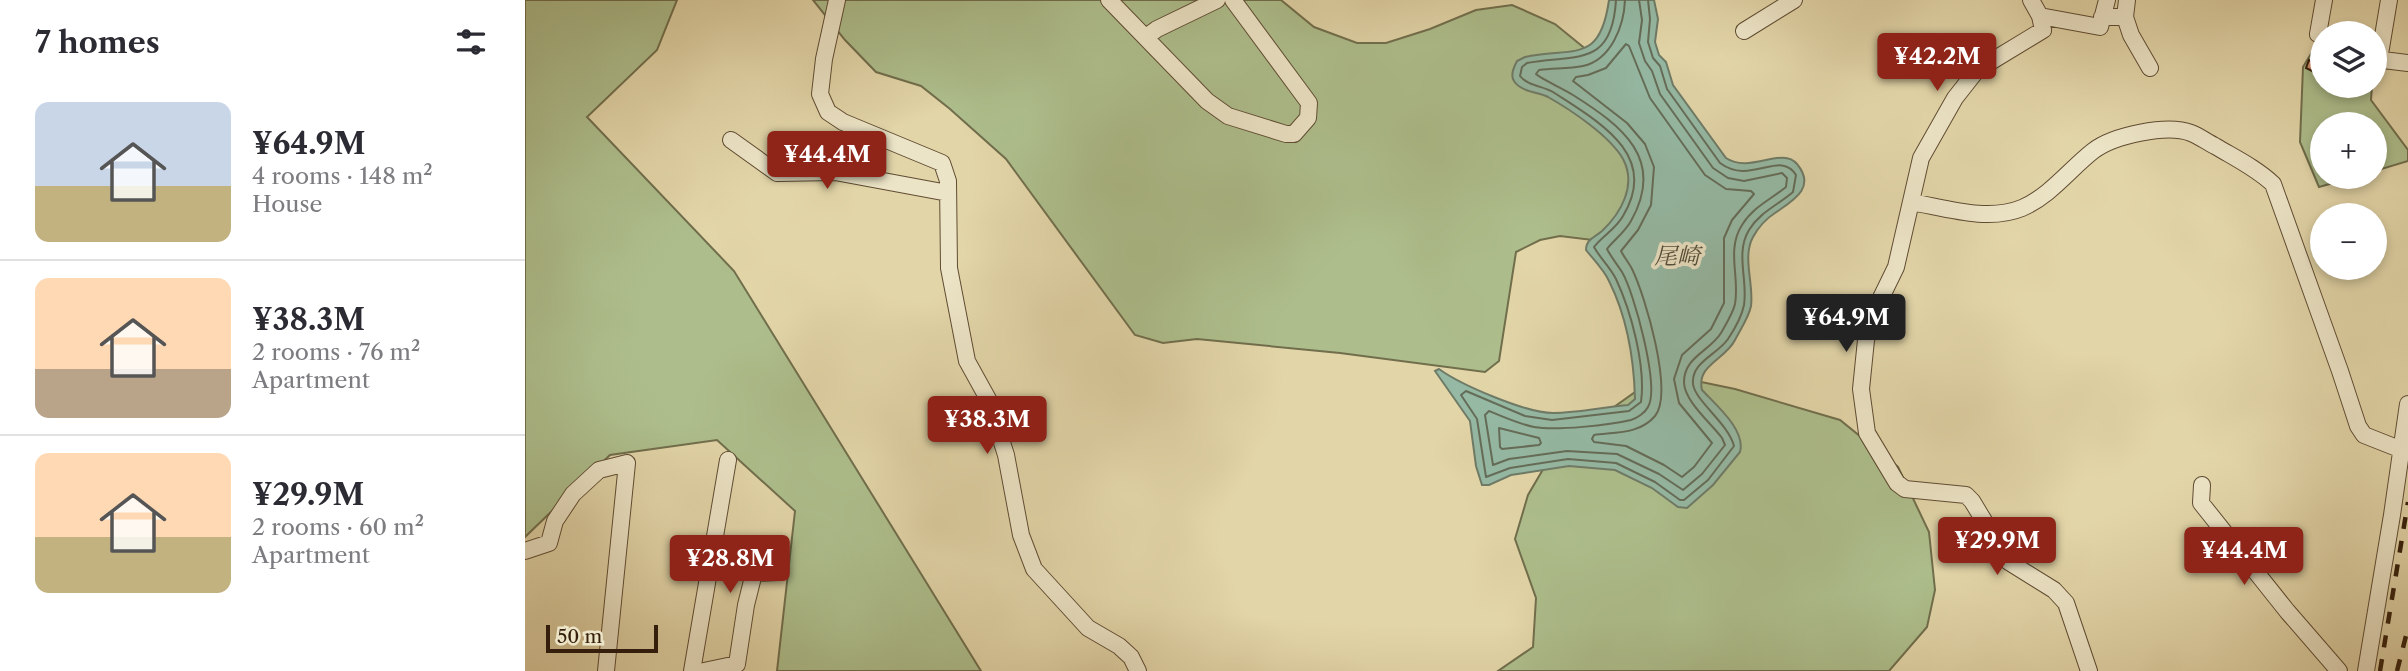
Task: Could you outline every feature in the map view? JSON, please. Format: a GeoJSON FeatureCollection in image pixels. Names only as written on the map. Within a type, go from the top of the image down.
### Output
{"type":"FeatureCollection","features":[{"type":"Feature","properties":{"kind":"street"},"geometry":{"type":"LineString","coordinates":[[837,0],[824,59],[820,94],[828,112],[843,122],[942,163],[948,181],[949,268],[967,360],[989,399],[1006,455],[1021,535],[1034,569],[1088,628],[1119,646],[1131,657],[1138,671]]}},
{"type":"Feature","properties":{"kind":"street"},"geometry":{"type":"LineString","coordinates":[[1109,0],[1207,101],[1228,116],[1286,134],[1294,134],[1308,118],[1309,103],[1233,0]]}},
{"type":"Feature","properties":{"kind":"street"},"geometry":{"type":"LineString","coordinates":[[1146,37],[1217,0]]}},
{"type":"Feature","properties":{"kind":"street"},"geometry":{"type":"LineString","coordinates":[[1744,31],[1794,0]]}},
{"type":"Feature","properties":{"kind":"street"},"geometry":{"type":"LineString","coordinates":[[2031,0],[2043,25],[2039,34],[1989,60],[1977,70],[1955,97],[1921,158],[1896,267],[1878,304],[1865,340],[1861,389],[1867,433],[1897,483],[1905,489],[1966,495],[2009,562],[2054,590],[2066,603],[2089,671]]}},
{"type":"Feature","properties":{"kind":"street"},"geometry":{"type":"LineString","coordinates":[[2040,16],[2100,27],[2107,0]]}},
{"type":"Feature","properties":{"kind":"street"},"geometry":{"type":"LineString","coordinates":[[2127,0],[2125,17],[2131,35],[2150,68]]}},
{"type":"Feature","properties":{"kind":"street"},"geometry":{"type":"LineString","coordinates":[[2320,21],[2324,0]]}},
{"type":"Feature","properties":{"kind":"street"},"geometry":{"type":"LineString","coordinates":[[2385,21],[2389,0]]}},
{"type":"Feature","properties":{"kind":"street"},"geometry":{"type":"LineString","coordinates":[[2102,17],[2125,17]]}},
{"type":"Feature","properties":{"kind":"street"},"geometry":{"type":"LineString","coordinates":[[2387,61],[2408,64]]}},
{"type":"Feature","properties":{"kind":"street"},"geometry":{"type":"LineString","coordinates":[[1911,202],[1966,212],[1995,214],[2022,208],[2059,183],[2093,151],[2106,143],[2154,131],[2191,133],[2252,168],[2273,184],[2358,426],[2364,435],[2402,450]]}},
{"type":"Feature","properties":{"kind":"street"},"geometry":{"type":"LineString","coordinates":[[731,140],[777,173],[835,172],[948,193]]}},
{"type":"Feature","properties":{"kind":"street"},"geometry":{"type":"LineString","coordinates":[[2366,671],[2408,404]]}},
{"type":"Feature","properties":{"kind":"street"},"geometry":{"type":"LineString","coordinates":[[692,671],[728,460]]}},
{"type":"Feature","properties":{"kind":"street"},"geometry":{"type":"LineString","coordinates":[[525,551],[549,543],[555,521],[573,494],[599,470],[627,463],[605,671]]}},
{"type":"Feature","properties":{"kind":"street"},"geometry":{"type":"LineString","coordinates":[[2202,485],[2200,503],[2339,671]]}},
{"type":"Feature","properties":{"kind":"street"},"geometry":{"type":"LineString","coordinates":[[704,671],[737,664],[754,572],[778,572]]}},
{"type":"Feature","properties":{"kind":"shaded area"},"geometry":{"type":"Polygon","coordinates":[[[525,0],[677,0],[657,50],[587,117],[734,271],[981,671],[777,671],[795,511],[717,440],[610,455],[525,537],[525,0]]]}},
{"type":"Feature","properties":{"kind":"shaded area"},"geometry":{"type":"Polygon","coordinates":[[[813,0],[1281,0],[1314,27],[1357,43],[1386,43],[1476,10],[1512,5],[1555,24],[1604,64],[1655,126],[1633,245],[1560,236],[1540,240],[1516,252],[1499,361],[1485,372],[1340,353],[1197,339],[1163,343],[1135,335],[1006,159],[921,86],[876,72],[845,40],[813,0]]]}},
{"type":"Feature","properties":{"kind":"shaded area"},"geometry":{"type":"Polygon","coordinates":[[[2310,55],[2310,98],[2371,98],[2380,112],[2310,112],[2310,166],[2300,142],[2303,67],[2310,55]]]}},
{"type":"Feature","properties":{"kind":"shaded area"},"geometry":{"type":"Polygon","coordinates":[[[2387,122],[2408,150],[2408,161],[2387,167],[2387,122]]]}},
{"type":"Feature","properties":{"kind":"shaded area"},"geometry":{"type":"Polygon","coordinates":[[[1682,378],[1735,389],[1840,420],[1898,467],[1929,532],[1935,590],[1927,627],[1889,671],[1498,671],[1533,647],[1536,598],[1515,539],[1528,495],[1555,449],[1645,385],[1682,378]]]}},
{"type":"Feature","properties":{"kind":"water","name":"尾崎"},"geometry":{"type":"Polygon","coordinates":[[[1609,0],[1654,0],[1658,19],[1655,42],[1659,55],[1666,62],[1673,85],[1726,158],[1745,163],[1774,158],[1791,159],[1797,164],[1804,180],[1795,199],[1766,220],[1753,237],[1748,253],[1750,310],[1730,347],[1707,368],[1701,381],[1702,390],[1722,410],[1739,435],[1740,452],[1713,485],[1687,508],[1678,507],[1652,488],[1615,470],[1569,466],[1511,475],[1489,485],[1482,485],[1476,466],[1470,421],[1435,371],[1439,369],[1494,397],[1541,412],[1572,412],[1628,405],[1635,399],[1631,354],[1621,309],[1607,277],[1586,250],[1589,241],[1609,224],[1621,207],[1628,188],[1627,169],[1617,150],[1589,124],[1548,97],[1517,85],[1512,76],[1517,61],[1525,57],[1582,49],[1592,44],[1605,20],[1609,0]]]}},
{"type":"Feature","properties":{"kind":"railway"},"geometry":{"type":"LineString","coordinates":[[2380,671],[2408,502]]}},
{"type":"Feature","properties":{"kind":"railway"},"geometry":{"type":"LineString","coordinates":[[2397,671],[2408,628]]}}]}
